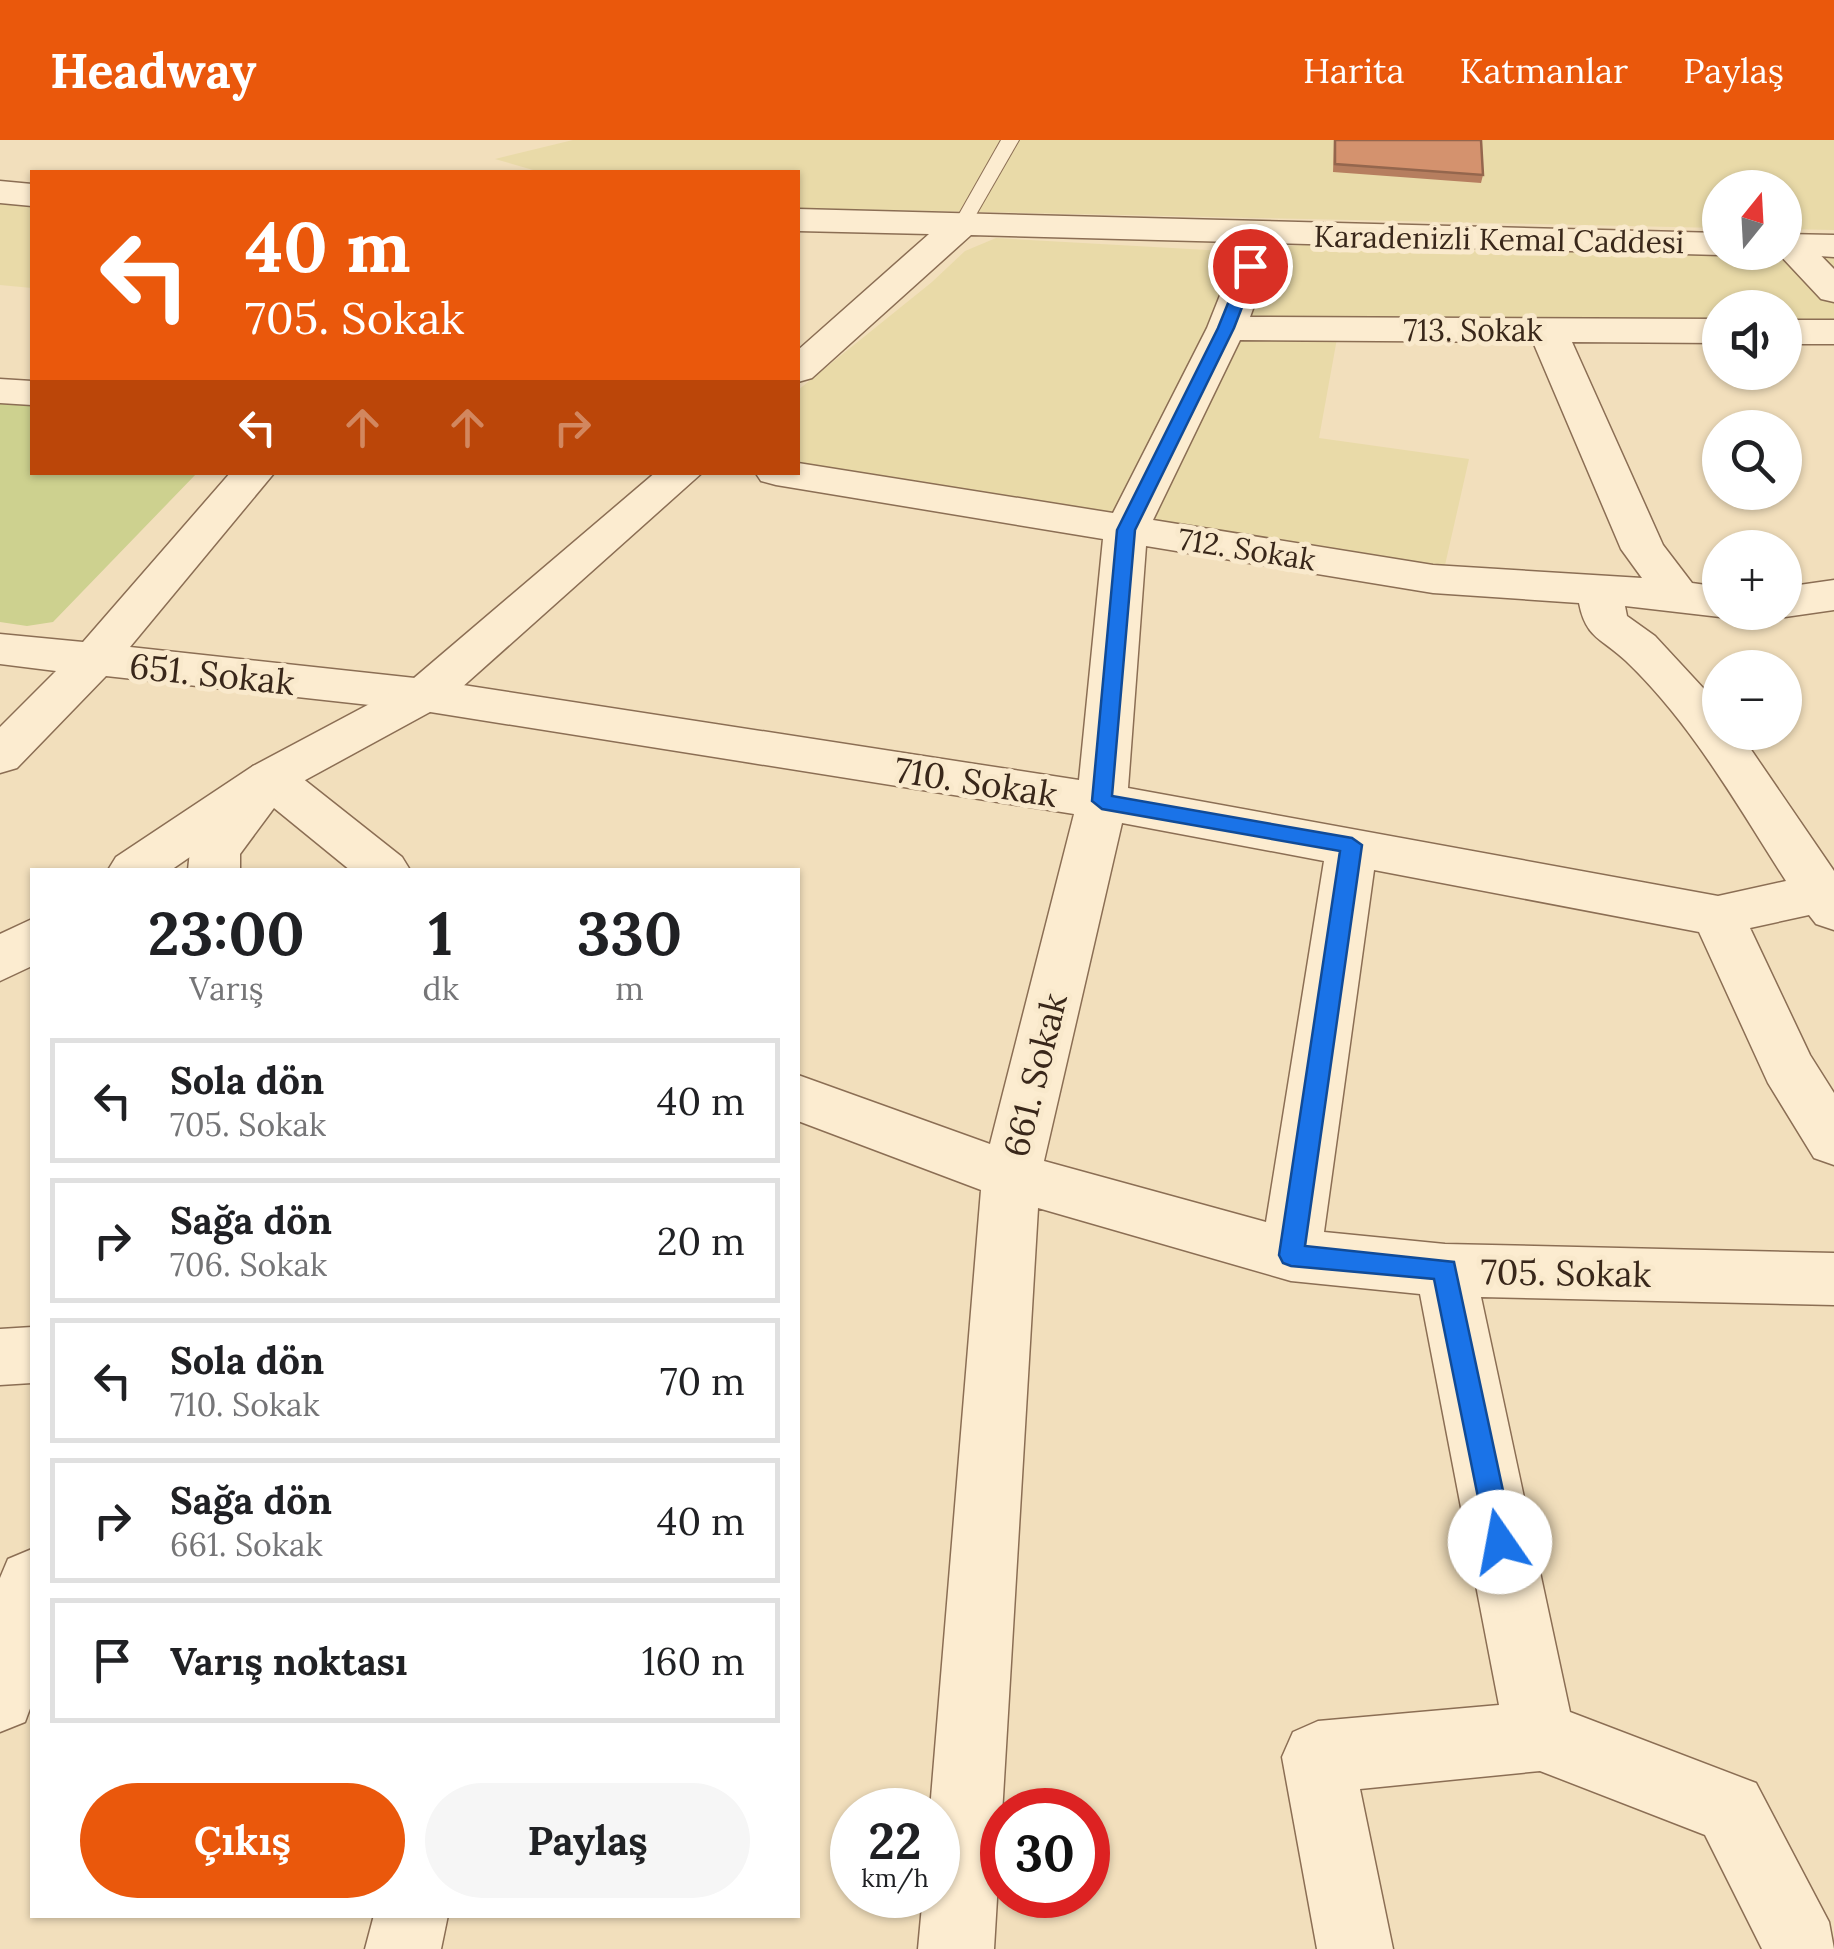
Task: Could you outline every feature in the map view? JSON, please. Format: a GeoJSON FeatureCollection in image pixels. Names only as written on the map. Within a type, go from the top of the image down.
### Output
{"type":"FeatureCollection","features":[{"type":"Feature","properties":{"kind":"street","name":"Karadenizli Kemal Caddesi"},"geometry":{"type":"LineString","coordinates":[[800,220],[1702,244]]}},
{"type":"Feature","properties":{"kind":"street"},"geometry":{"type":"LineString","coordinates":[[800,368],[963,222]]}},
{"type":"Feature","properties":{"kind":"street","name":"661. Sokak"},"geometry":{"type":"LineString","coordinates":[[956,1949],[1010,1176],[1102,801],[1126,530],[1226,328],[1262,235]]}},
{"type":"Feature","properties":{"kind":"street"},"geometry":{"type":"LineString","coordinates":[[1802,245],[1834,246]]}},
{"type":"Feature","properties":{"kind":"street"},"geometry":{"type":"LineString","coordinates":[[1802,259],[1834,291]]}},
{"type":"Feature","properties":{"kind":"street","name":"713. Sokak"},"geometry":{"type":"LineString","coordinates":[[1226,328],[1702,331]]}},
{"type":"Feature","properties":{"kind":"street"},"geometry":{"type":"LineString","coordinates":[[1548,331],[1643,549],[1699,599]]}},
{"type":"Feature","properties":{"kind":"street"},"geometry":{"type":"LineString","coordinates":[[1802,332],[1834,332]]}},
{"type":"Feature","properties":{"kind":"street"},"geometry":{"type":"LineString","coordinates":[[0,390],[30,393]]}},
{"type":"Feature","properties":{"kind":"street"},"geometry":{"type":"LineString","coordinates":[[0,756],[92,662],[251,475]]}},
{"type":"Feature","properties":{"kind":"street"},"geometry":{"type":"LineString","coordinates":[[137,868],[270,778],[424,696],[679,475]]}},
{"type":"Feature","properties":{"kind":"street","name":"712. Sokak"},"geometry":{"type":"LineString","coordinates":[[794,475],[1433,579],[1699,599]]}},
{"type":"Feature","properties":{"kind":"street"},"geometry":{"type":"LineString","coordinates":[[1598,590],[1606,622],[1632,638],[1689,701],[1828,902]]}},
{"type":"Feature","properties":{"kind":"street","name":"651. Sokak"},"geometry":{"type":"LineString","coordinates":[[0,649],[424,696]]}},
{"type":"Feature","properties":{"kind":"street","name":"710. Sokak"},"geometry":{"type":"LineString","coordinates":[[424,696],[1102,801],[1718,916],[1828,902]]}},
{"type":"Feature","properties":{"kind":"street"},"geometry":{"type":"LineString","coordinates":[[214,868],[215,851],[270,778]]}},
{"type":"Feature","properties":{"kind":"street"},"geometry":{"type":"LineString","coordinates":[[270,778],[382,868]]}},
{"type":"Feature","properties":{"kind":"street"},"geometry":{"type":"LineString","coordinates":[[1291,1255],[1352,845]]}},
{"type":"Feature","properties":{"kind":"street"},"geometry":{"type":"LineString","coordinates":[[1718,916],[1788,1067],[1834,1141]]}},
{"type":"Feature","properties":{"kind":"street"},"geometry":{"type":"LineString","coordinates":[[0,961],[30,940]]}},
{"type":"Feature","properties":{"kind":"street","name":"705. Sokak"},"geometry":{"type":"LineString","coordinates":[[800,1099],[1010,1176],[1291,1255],[1445,1270],[1834,1279]]}},
{"type":"Feature","properties":{"kind":"street"},"geometry":{"type":"LineString","coordinates":[[1445,1270],[1540,1736]]}},
{"type":"Feature","properties":{"kind":"street"},"geometry":{"type":"LineString","coordinates":[[0,1357],[30,1355]]}},
{"type":"Feature","properties":{"kind":"street"},"geometry":{"type":"LineString","coordinates":[[0,1697],[30,1589]]}},
{"type":"Feature","properties":{"kind":"street"},"geometry":{"type":"LineString","coordinates":[[1355,1949],[1318,1758],[1540,1736],[1730,1809],[1802,1949]]}},
{"type":"Feature","properties":{"kind":"street"},"geometry":{"type":"LineString","coordinates":[[403,1949],[410,1918]]}},
{"type":"Feature","properties":{"kind":"lane"},"geometry":{"type":"LineString","coordinates":[[963,222],[1010,140]]}},
{"type":"Feature","properties":{"kind":"shaded area"},"geometry":{"type":"Polygon","coordinates":[[[573,140],[1834,140],[1834,230],[1802,229],[1802,170],[1702,170],[1702,228],[800,208],[800,170],[533,170],[495,159],[573,140]]]}},
{"type":"Feature","properties":{"kind":"shaded area"},"geometry":{"type":"Polygon","coordinates":[[[0,203],[30,205],[30,288],[0,285],[0,203]]]}},
{"type":"Feature","properties":{"kind":"shaded area"},"geometry":{"type":"Polygon","coordinates":[[[996,238],[1225,251],[1329,243],[1702,253],[1702,270],[1802,270],[1802,255],[1834,256],[1834,335],[1802,335],[1802,290],[1702,290],[1702,335],[1338,333],[1319,438],[1469,459],[1443,574],[800,464],[800,388],[965,251],[996,238]]]}},
{"type":"Feature","properties":{"kind":"green space"},"geometry":{"type":"Polygon","coordinates":[[[0,401],[30,403],[30,475],[195,475],[53,622],[27,626],[0,622],[0,401]]]}},
{"type":"Feature","properties":{"kind":"building"},"geometry":{"type":"Polygon","coordinates":[[[1335,140],[1481,140],[1483,175],[1335,164],[1335,140]]]}},
{"type":"Feature","properties":{"kind":"route"},"geometry":{"type":"LineString","coordinates":[[1250,266],[1226,328],[1126,530],[1102,801],[1352,845],[1291,1255],[1445,1270],[1500,1542]]}}]}
